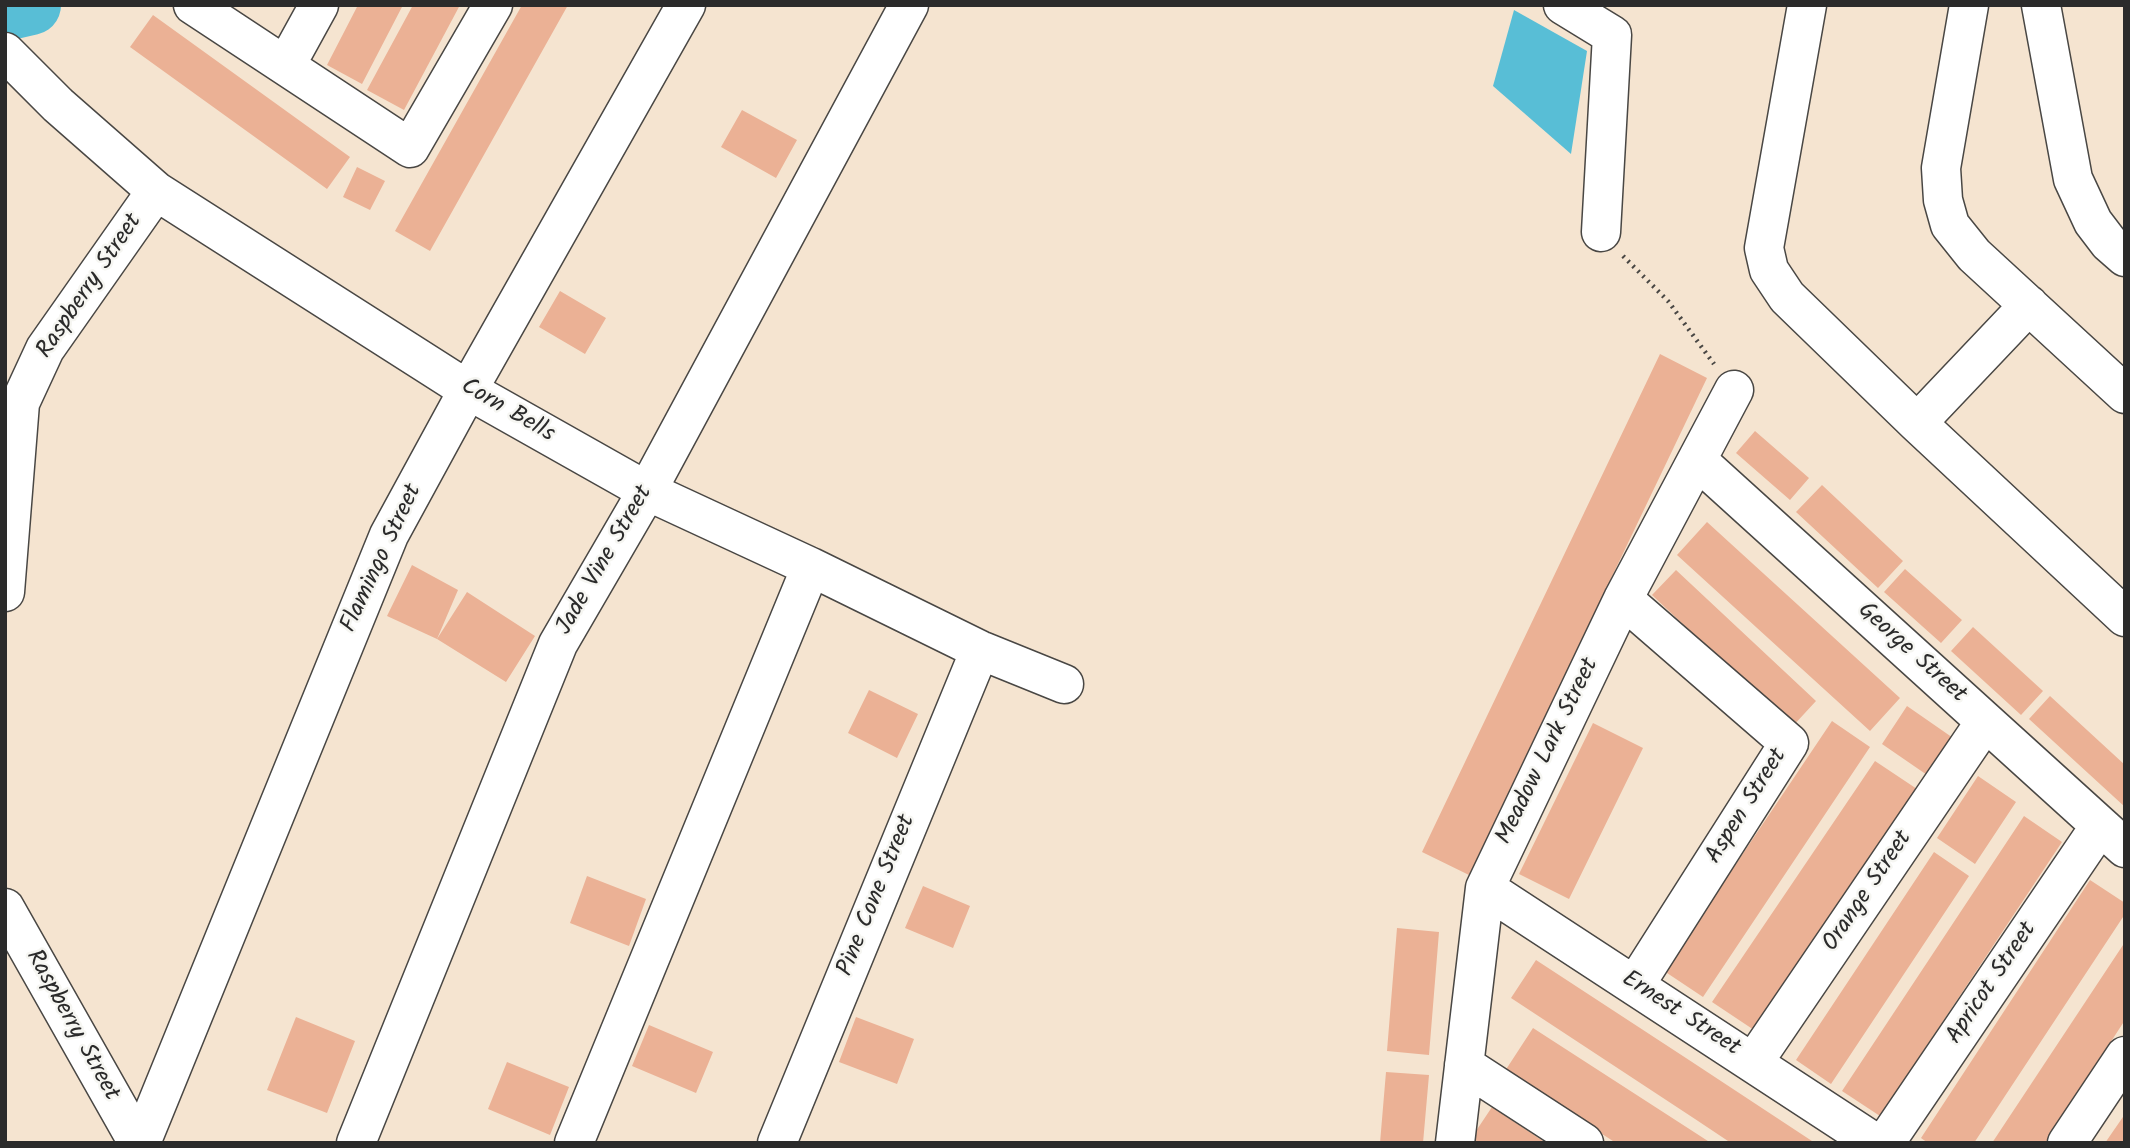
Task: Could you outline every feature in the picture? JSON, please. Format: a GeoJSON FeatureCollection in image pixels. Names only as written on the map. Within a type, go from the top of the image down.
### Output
{"type":"FeatureCollection","features":[{"type":"Feature","properties":{"kind":"street"},"geometry":{"type":"LineString","coordinates":[[193,5],[410,148],[493,5]]}},
{"type":"Feature","properties":{"kind":"street"},"geometry":{"type":"LineString","coordinates":[[286,65],[319,5]]}},
{"type":"Feature","properties":{"kind":"street","name":"Flamingo Street"},"geometry":{"type":"LineString","coordinates":[[139,1143],[389,535],[686,5]]}},
{"type":"Feature","properties":{"kind":"street","name":"Jade Vine Street"},"geometry":{"type":"LineString","coordinates":[[356,1143],[558,644],[647,491],[909,5]]}},
{"type":"Feature","properties":{"kind":"street"},"geometry":{"type":"LineString","coordinates":[[1563,5],[1612,36],[1601,232]]}},
{"type":"Feature","properties":{"kind":"street"},"geometry":{"type":"LineString","coordinates":[[1807,5],[1764,248],[1769,270],[1787,297],[1917,423],[2125,617]]}},
{"type":"Feature","properties":{"kind":"street"},"geometry":{"type":"LineString","coordinates":[[1969,5],[1941,168],[1943,200],[1950,225],[1974,255],[2125,394]]}},
{"type":"Feature","properties":{"kind":"street"},"geometry":{"type":"LineString","coordinates":[[2041,5],[2073,179],[2093,222],[2109,243],[2125,257]]}},
{"type":"Feature","properties":{"kind":"street","name":"Corn Bells"},"geometry":{"type":"LineString","coordinates":[[5,52],[58,105],[156,191],[468,390],[647,491],[980,650],[1064,684]]}},
{"type":"Feature","properties":{"kind":"street","name":"Raspberry Street"},"geometry":{"type":"LineString","coordinates":[[5,592],[20,403],[45,349],[156,191]]}},
{"type":"Feature","properties":{"kind":"street"},"geometry":{"type":"LineString","coordinates":[[1917,423],[2029,305]]}},
{"type":"Feature","properties":{"kind":"street","name":"Meadow Lark Street"},"geometry":{"type":"LineString","coordinates":[[1455,1143],[1485,888],[1623,599],[1734,390]]}},
{"type":"Feature","properties":{"kind":"street","name":"George Street"},"geometry":{"type":"LineString","coordinates":[[1697,460],[2113,837]]}},
{"type":"Feature","properties":{"kind":"street"},"geometry":{"type":"LineString","coordinates":[[574,1143],[811,567]]}},
{"type":"Feature","properties":{"kind":"street","name":"Aspen Street"},"geometry":{"type":"LineString","coordinates":[[1623,599],[1789,743],[1634,985]]}},
{"type":"Feature","properties":{"kind":"street","name":"Pine Cone Street"},"geometry":{"type":"LineString","coordinates":[[777,1143],[980,650]]}},
{"type":"Feature","properties":{"kind":"street","name":"Orange Street"},"geometry":{"type":"LineString","coordinates":[[1753,1063],[1985,722]]}},
{"type":"Feature","properties":{"kind":"street","name":"Apricot Street"},"geometry":{"type":"LineString","coordinates":[[1885,1143],[2113,837]]}},
{"type":"Feature","properties":{"kind":"street","name":"Ernest Street"},"geometry":{"type":"LineString","coordinates":[[1485,888],[1875,1143]]}},
{"type":"Feature","properties":{"kind":"street","name":"Raspberry Street"},"geometry":{"type":"LineString","coordinates":[[5,908],[139,1143]]}},
{"type":"Feature","properties":{"kind":"street"},"geometry":{"type":"LineString","coordinates":[[2067,1143],[2125,1056]]}},
{"type":"Feature","properties":{"kind":"street"},"geometry":{"type":"LineString","coordinates":[[1464,1065],[1584,1143]]}},
{"type":"Feature","properties":{"kind":"path"},"geometry":{"type":"LineString","coordinates":[[1601,232],[1668,301],[1734,390]]}},
{"type":"Feature","properties":{"kind":"water"},"geometry":{"type":"Polygon","coordinates":[[[1514,10],[1587,51],[1571,154],[1493,86],[1514,10]]]}},
{"type":"Feature","properties":{"kind":"building"},"geometry":{"type":"Polygon","coordinates":[[[358,5],[403,5],[362,84],[327,65],[358,5]]]}},
{"type":"Feature","properties":{"kind":"building"},"geometry":{"type":"Polygon","coordinates":[[[413,5],[460,5],[404,110],[367,90],[413,5]]]}},
{"type":"Feature","properties":{"kind":"building"},"geometry":{"type":"Polygon","coordinates":[[[522,5],[568,5],[430,251],[395,231],[522,5]]]}},
{"type":"Feature","properties":{"kind":"building"},"geometry":{"type":"Polygon","coordinates":[[[153,15],[350,157],[327,189],[130,47],[153,15]]]}},
{"type":"Feature","properties":{"kind":"building"},"geometry":{"type":"Polygon","coordinates":[[[742,110],[797,140],[776,178],[721,147],[742,110]]]}},
{"type":"Feature","properties":{"kind":"building"},"geometry":{"type":"Polygon","coordinates":[[[357,167],[385,181],[370,210],[343,197],[357,167]]]}},
{"type":"Feature","properties":{"kind":"building"},"geometry":{"type":"Polygon","coordinates":[[[560,291],[606,318],[585,354],[539,327],[560,291]]]}},
{"type":"Feature","properties":{"kind":"building"},"geometry":{"type":"Polygon","coordinates":[[[1660,354],[1707,378],[1469,875],[1422,852],[1660,354]]]}},
{"type":"Feature","properties":{"kind":"building"},"geometry":{"type":"Polygon","coordinates":[[[1755,431],[1809,478],[1790,500],[1736,453],[1755,431]]]}},
{"type":"Feature","properties":{"kind":"building"},"geometry":{"type":"Polygon","coordinates":[[[1822,485],[1903,561],[1878,588],[1796,512],[1822,485]]]}},
{"type":"Feature","properties":{"kind":"building"},"geometry":{"type":"Polygon","coordinates":[[[1707,522],[1900,698],[1870,731],[1677,555],[1707,522]]]}},
{"type":"Feature","properties":{"kind":"building"},"geometry":{"type":"Polygon","coordinates":[[[412,565],[458,590],[437,639],[387,616],[412,565]]]}},
{"type":"Feature","properties":{"kind":"building"},"geometry":{"type":"Polygon","coordinates":[[[1905,569],[1962,620],[1941,643],[1884,592],[1905,569]]]}},
{"type":"Feature","properties":{"kind":"building"},"geometry":{"type":"Polygon","coordinates":[[[1676,570],[1816,701],[1792,727],[1652,595],[1676,570]]]}},
{"type":"Feature","properties":{"kind":"building"},"geometry":{"type":"Polygon","coordinates":[[[467,592],[535,636],[506,682],[437,639],[467,592]]]}},
{"type":"Feature","properties":{"kind":"building"},"geometry":{"type":"Polygon","coordinates":[[[1973,627],[2043,691],[2021,715],[1951,651],[1973,627]]]}},
{"type":"Feature","properties":{"kind":"building"},"geometry":{"type":"Polygon","coordinates":[[[869,690],[918,714],[897,758],[848,733],[869,690]]]}},
{"type":"Feature","properties":{"kind":"building"},"geometry":{"type":"Polygon","coordinates":[[[2050,696],[2125,765],[2125,807],[2029,719],[2050,696]]]}},
{"type":"Feature","properties":{"kind":"building"},"geometry":{"type":"Polygon","coordinates":[[[1907,706],[1956,740],[1930,777],[1882,744],[1907,706]]]}},
{"type":"Feature","properties":{"kind":"building"},"geometry":{"type":"Polygon","coordinates":[[[1832,721],[1870,747],[1703,997],[1664,971],[1832,721]]]}},
{"type":"Feature","properties":{"kind":"building"},"geometry":{"type":"Polygon","coordinates":[[[1593,723],[1643,748],[1569,899],[1519,874],[1593,723]]]}},
{"type":"Feature","properties":{"kind":"building"},"geometry":{"type":"Polygon","coordinates":[[[1875,761],[1917,789],[1754,1030],[1712,1002],[1875,761]]]}},
{"type":"Feature","properties":{"kind":"building"},"geometry":{"type":"Polygon","coordinates":[[[1978,776],[2016,802],[1975,864],[1937,838],[1978,776]]]}},
{"type":"Feature","properties":{"kind":"building"},"geometry":{"type":"Polygon","coordinates":[[[2024,816],[2062,842],[1880,1116],[1842,1091],[2024,816]]]}},
{"type":"Feature","properties":{"kind":"building"},"geometry":{"type":"Polygon","coordinates":[[[1934,852],[1969,876],[1831,1084],[1796,1060],[1934,852]]]}},
{"type":"Feature","properties":{"kind":"building"},"geometry":{"type":"Polygon","coordinates":[[[587,876],[646,899],[629,946],[570,923],[587,876]]]}},
{"type":"Feature","properties":{"kind":"building"},"geometry":{"type":"Polygon","coordinates":[[[2090,880],[2125,903],[2125,914],[1974,1143],[1928,1143],[1921,1138],[2090,880]]]}},
{"type":"Feature","properties":{"kind":"building"},"geometry":{"type":"Polygon","coordinates":[[[923,886],[970,906],[953,948],[905,928],[923,886]]]}},
{"type":"Feature","properties":{"kind":"building"},"geometry":{"type":"Polygon","coordinates":[[[1397,928],[1439,932],[1429,1055],[1387,1051],[1397,928]]]}},
{"type":"Feature","properties":{"kind":"building"},"geometry":{"type":"Polygon","coordinates":[[[2125,942],[2125,1020],[2045,1143],[1992,1143],[2125,942]]]}},
{"type":"Feature","properties":{"kind":"building"},"geometry":{"type":"Polygon","coordinates":[[[1536,960],[1815,1143],[1731,1143],[1511,998],[1536,960]]]}},
{"type":"Feature","properties":{"kind":"building"},"geometry":{"type":"Polygon","coordinates":[[[296,1017],[355,1041],[327,1113],[267,1090],[296,1017]]]}},
{"type":"Feature","properties":{"kind":"building"},"geometry":{"type":"Polygon","coordinates":[[[856,1017],[914,1039],[897,1084],[839,1062],[856,1017]]]}},
{"type":"Feature","properties":{"kind":"building"},"geometry":{"type":"Polygon","coordinates":[[[649,1025],[713,1052],[696,1093],[632,1066],[649,1025]]]}},
{"type":"Feature","properties":{"kind":"building"},"geometry":{"type":"Polygon","coordinates":[[[1533,1028],[1711,1143],[1616,1143],[1505,1071],[1533,1028]]]}},
{"type":"Feature","properties":{"kind":"building"},"geometry":{"type":"Polygon","coordinates":[[[507,1062],[569,1087],[550,1135],[488,1109],[507,1062]]]}},
{"type":"Feature","properties":{"kind":"building"},"geometry":{"type":"Polygon","coordinates":[[[1386,1072],[1429,1075],[1423,1143],[1380,1143],[1386,1072]]]}},
{"type":"Feature","properties":{"kind":"building"},"geometry":{"type":"Polygon","coordinates":[[[1492,1107],[1546,1143],[1468,1143],[1492,1107]]]}},
{"type":"Feature","properties":{"kind":"building"},"geometry":{"type":"Polygon","coordinates":[[[2125,1114],[2125,1143],[2105,1143],[2125,1114]]]}},
{"type":"Feature","properties":{"kind":"waterway"},"geometry":{"type":"LineString","coordinates":[[5,11],[31,5]]}}]}
